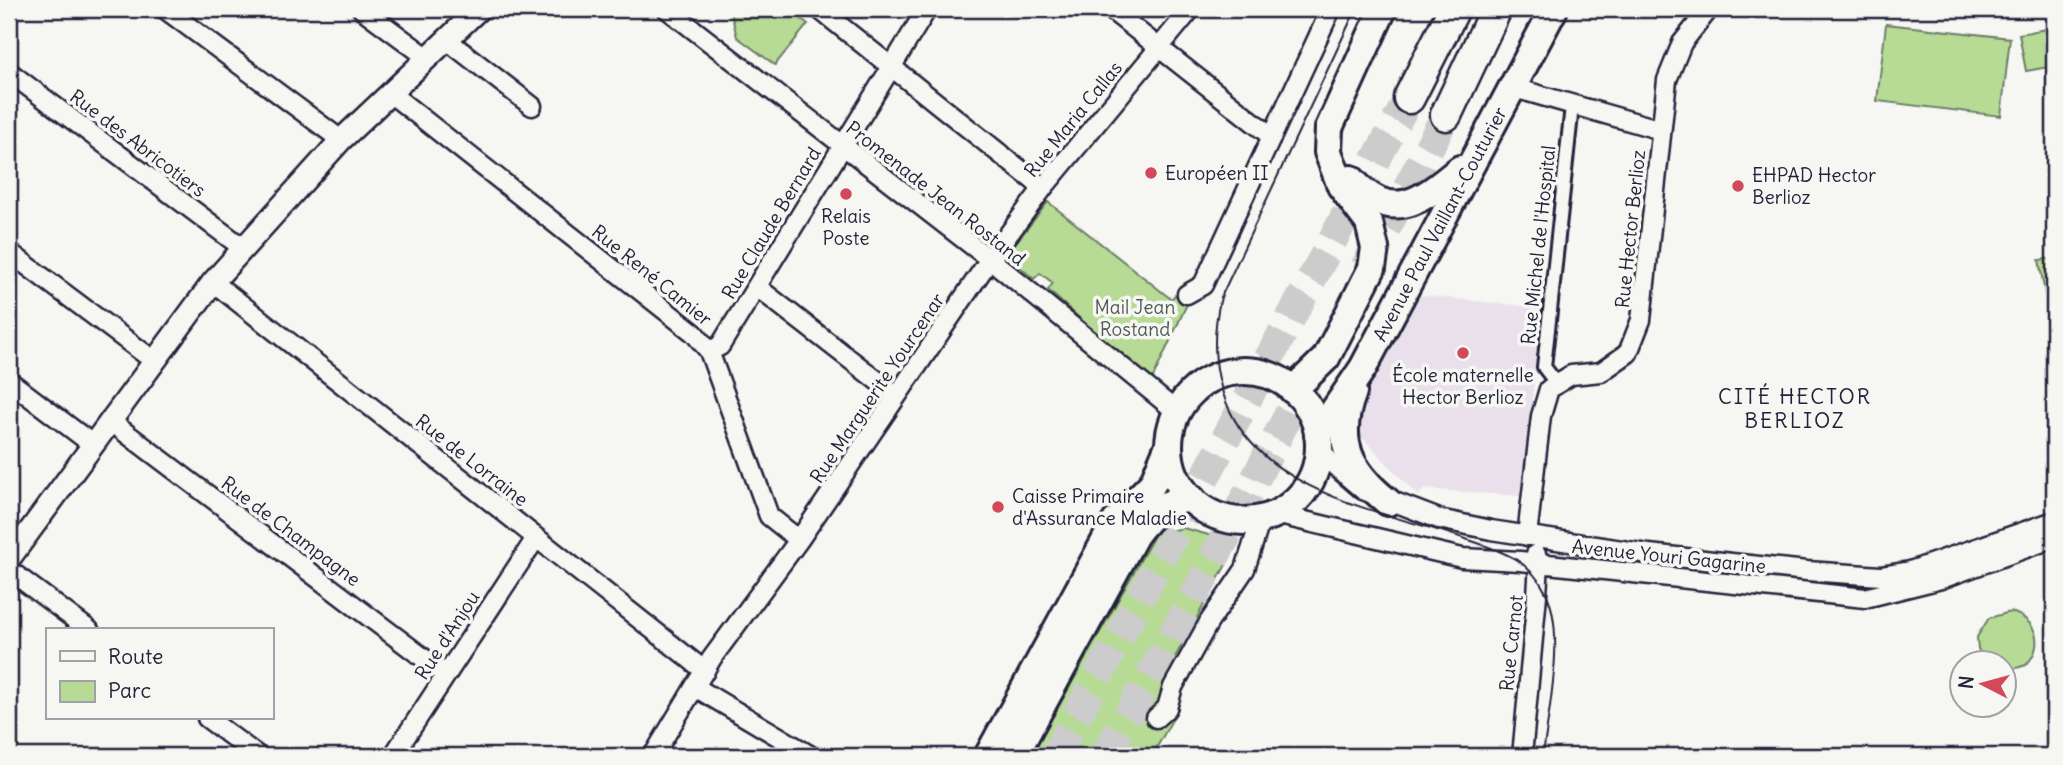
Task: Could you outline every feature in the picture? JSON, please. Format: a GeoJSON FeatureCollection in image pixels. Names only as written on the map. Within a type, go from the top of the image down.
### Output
{"type":"FeatureCollection","features":[{"type":"Feature","properties":{"kind":"highway"},"geometry":{"type":"LineString","coordinates":[[1409,98],[1454,9]]}},
{"type":"Feature","properties":{"kind":"highway"},"geometry":{"type":"LineString","coordinates":[[1446,114],[1496,9]]}},
{"type":"Feature","properties":{"kind":"main road","name":"Avenue Paul Vaillant-Couturier"},"geometry":{"type":"LineString","coordinates":[[1293,390],[1326,358],[1368,279],[1374,258],[1369,222],[1341,186],[1328,152],[1329,128],[1383,9]]}},
{"type":"Feature","properties":{"kind":"main road","name":"Avenue Paul Vaillant-Couturier"},"geometry":{"type":"LineString","coordinates":[[1268,517],[1296,500],[1308,486],[1318,462],[1318,439],[1363,368],[1554,9]]}},
{"type":"Feature","properties":{"kind":"main road"},"geometry":{"type":"LineString","coordinates":[[1357,69],[1360,92],[1344,125],[1340,152],[1351,179],[1364,193],[1382,204],[1415,202],[1434,191],[1471,161]]}},
{"type":"Feature","properties":{"kind":"main road"},"geometry":{"type":"LineString","coordinates":[[1363,368],[1346,411],[1346,446],[1360,476],[1388,502]]}},
{"type":"Feature","properties":{"kind":"main road"},"geometry":{"type":"LineString","coordinates":[[988,756],[1116,521],[1147,492],[1169,445],[1177,412],[1201,384],[1228,373],[1264,375],[1293,390],[1309,410],[1318,439]]}},
{"type":"Feature","properties":{"kind":"main road"},"geometry":{"type":"LineString","coordinates":[[1169,445],[1173,470],[1192,499],[1211,515],[1243,521],[1268,517]]}},
{"type":"Feature","properties":{"kind":"main road"},"geometry":{"type":"LineString","coordinates":[[1014,756],[1139,530],[1159,510],[1175,500],[1192,499]]}},
{"type":"Feature","properties":{"kind":"street"},"geometry":{"type":"LineString","coordinates":[[165,9],[341,139]]}},
{"type":"Feature","properties":{"kind":"street"},"geometry":{"type":"LineString","coordinates":[[362,9],[428,58]]}},
{"type":"Feature","properties":{"kind":"street"},"geometry":{"type":"LineString","coordinates":[[9,559],[213,282],[341,139],[479,9]]}},
{"type":"Feature","properties":{"kind":"street","name":"Promenade Jean Rostand"},"geometry":{"type":"LineString","coordinates":[[667,9],[990,259],[1177,412]]}},
{"type":"Feature","properties":{"kind":"street"},"geometry":{"type":"LineString","coordinates":[[819,9],[1043,188]]}},
{"type":"Feature","properties":{"kind":"street","name":"Rue Claude Bernard"},"geometry":{"type":"LineString","coordinates":[[709,351],[720,346],[757,288],[927,9]]}},
{"type":"Feature","properties":{"kind":"street"},"geometry":{"type":"LineString","coordinates":[[1110,9],[1271,136]]}},
{"type":"Feature","properties":{"kind":"street","name":"Rue Maria Callas"},"geometry":{"type":"LineString","coordinates":[[990,259],[1043,188],[1191,9]]}},
{"type":"Feature","properties":{"kind":"street"},"geometry":{"type":"LineString","coordinates":[[1187,294],[1203,285],[1331,9]]}},
{"type":"Feature","properties":{"kind":"street","name":"Rue Hector Berlioz"},"geometry":{"type":"LineString","coordinates":[[1557,384],[1571,375],[1601,372],[1628,353],[1641,320],[1667,80],[1682,43],[1709,9]]}},
{"type":"Feature","properties":{"kind":"street"},"geometry":{"type":"LineString","coordinates":[[447,40],[532,106]]}},
{"type":"Feature","properties":{"kind":"street","name":"Rue des Abricotiers"},"geometry":{"type":"LineString","coordinates":[[9,72],[243,248]]}},
{"type":"Feature","properties":{"kind":"street"},"geometry":{"type":"LineString","coordinates":[[1511,87],[1661,131]]}},
{"type":"Feature","properties":{"kind":"street","name":"Rue René Camier"},"geometry":{"type":"LineString","coordinates":[[390,93],[694,333],[709,351],[769,516],[799,540]]}},
{"type":"Feature","properties":{"kind":"street","name":"Rue Michel de l'Hospital"},"geometry":{"type":"LineString","coordinates":[[1557,384],[1544,367],[1572,106]]}},
{"type":"Feature","properties":{"kind":"street"},"geometry":{"type":"LineString","coordinates":[[9,252],[153,360]]}},
{"type":"Feature","properties":{"kind":"street","name":"Rue Marguerite Yourcenar"},"geometry":{"type":"LineString","coordinates":[[799,540],[990,259]]}},
{"type":"Feature","properties":{"kind":"street","name":"Rue de Lorraine"},"geometry":{"type":"LineString","coordinates":[[213,282],[705,671]]}},
{"type":"Feature","properties":{"kind":"street"},"geometry":{"type":"LineString","coordinates":[[757,288],[897,396]]}},
{"type":"Feature","properties":{"kind":"street"},"geometry":{"type":"LineString","coordinates":[[9,381],[92,444]]}},
{"type":"Feature","properties":{"kind":"street"},"geometry":{"type":"LineString","coordinates":[[1527,536],[1541,416],[1549,389],[1557,384]]}},
{"type":"Feature","properties":{"kind":"street","name":"Rue de Champagne"},"geometry":{"type":"LineString","coordinates":[[110,421],[446,675]]}},
{"type":"Feature","properties":{"kind":"street","name":"Avenue Youri Gagarine"},"geometry":{"type":"LineString","coordinates":[[1318,439],[1328,460],[1343,474],[1363,490],[1388,502],[1456,523],[1649,554],[1881,576],[1910,571],[2054,521]]}},
{"type":"Feature","properties":{"kind":"street"},"geometry":{"type":"LineString","coordinates":[[1807,570],[1889,567],[2054,510]]}},
{"type":"Feature","properties":{"kind":"street"},"geometry":{"type":"LineString","coordinates":[[1156,718],[1167,708],[1173,687],[1209,622],[1241,576],[1268,517]]}},
{"type":"Feature","properties":{"kind":"street","name":"Avenue Youri Gagarine"},"geometry":{"type":"LineString","coordinates":[[1268,517],[1462,558],[1539,563],[1865,598],[1941,579],[2054,538]]}},
{"type":"Feature","properties":{"kind":"street","name":"Rue Carnot"},"geometry":{"type":"LineString","coordinates":[[1522,756],[1539,563],[1527,536]]}},
{"type":"Feature","properties":{"kind":"street","name":"Rue d'Anjou"},"geometry":{"type":"LineString","coordinates":[[393,756],[536,538]]}},
{"type":"Feature","properties":{"kind":"street"},"geometry":{"type":"LineString","coordinates":[[653,756],[705,671],[799,540]]}},
{"type":"Feature","properties":{"kind":"street"},"geometry":{"type":"LineString","coordinates":[[9,570],[86,628]]}},
{"type":"Feature","properties":{"kind":"street"},"geometry":{"type":"LineString","coordinates":[[695,687],[811,756]]}},
{"type":"Feature","properties":{"kind":"street"},"geometry":{"type":"LineString","coordinates":[[210,720],[258,756]]}},
{"type":"Feature","properties":{"kind":"shaded area","name":"École maternelle Hector Berlioz"},"geometry":{"type":"Polygon","coordinates":[[[1419,295],[1542,308],[1521,496],[1424,489],[1418,496],[1359,434],[1364,397],[1419,295]]]}},
{"type":"Feature","properties":{"kind":"green space"},"geometry":{"type":"Polygon","coordinates":[[[730,9],[788,9],[808,24],[775,65],[737,37],[730,9]]]}},
{"type":"Feature","properties":{"kind":"green space"},"geometry":{"type":"Polygon","coordinates":[[[1886,24],[2010,38],[2001,116],[1877,101],[1886,24]]]}},
{"type":"Feature","properties":{"kind":"green space"},"geometry":{"type":"Polygon","coordinates":[[[2047,29],[2054,66],[2026,71],[2019,34],[2047,29]]]}},
{"type":"Feature","properties":{"kind":"green space","name":"Mail Jean Rostand"},"geometry":{"type":"Polygon","coordinates":[[[1048,202],[1171,299],[1175,295],[1187,304],[1151,382],[1048,290],[1053,283],[1040,273],[1034,279],[1010,259],[1011,249],[1048,202]]]}},
{"type":"Feature","properties":{"kind":"green space"},"geometry":{"type":"Polygon","coordinates":[[[2054,258],[2054,344],[2039,260],[2054,258]]]}},
{"type":"Feature","properties":{"kind":"green space"},"geometry":{"type":"Polygon","coordinates":[[[1183,528],[1238,543],[1162,681],[1178,709],[1152,756],[1031,756],[1155,534],[1183,528]]]}},
{"type":"Feature","properties":{"kind":"green space"},"geometry":{"type":"Polygon","coordinates":[[[2010,612],[2027,620],[2032,626],[2036,641],[2035,650],[2026,665],[2018,668],[2018,650],[1979,650],[1977,637],[1989,618],[2010,612]]]}},
{"type":"Feature","properties":{"kind":"tunnel"},"geometry":{"type":"LineString","coordinates":[[1055,756],[1409,98]]}},
{"type":"Feature","properties":{"kind":"tunnel"},"geometry":{"type":"LineString","coordinates":[[1365,268],[1446,115]]}},
{"type":"Feature","properties":{"kind":"tunnel"},"geometry":{"type":"LineString","coordinates":[[1105,756],[1187,610],[1313,368]]}},
{"type":"Feature","properties":{"kind":"tram line"},"geometry":{"type":"LineString","coordinates":[[1356,9],[1221,297],[1215,340],[1220,383],[1230,411],[1248,439],[1272,462],[1300,480],[1363,508],[1460,537],[1510,556],[1539,581],[1552,610],[1555,630],[1554,673],[1543,756]]}},
{"type":"Feature","properties":{"kind":"place","name":"Européen II"},"geometry":{"type":"Point","coordinates":[1151,173]}},
{"type":"Feature","properties":{"kind":"place","name":"EHPAD Hector Berlioz"},"geometry":{"type":"Point","coordinates":[1738,186]}},
{"type":"Feature","properties":{"kind":"place","name":"Relais Poste"},"geometry":{"type":"Point","coordinates":[846,194]}},
{"type":"Feature","properties":{"kind":"place","name":"École maternelle Hector Berlioz"},"geometry":{"type":"Point","coordinates":[1463,353]}},
{"type":"Feature","properties":{"kind":"place","name":"Caisse Primaire d'Assurance Maladie"},"geometry":{"type":"Point","coordinates":[998,507]}},
{"type":"Feature","properties":{"kind":"district","name":"CITÉ HECTOR BERLIOZ"},"geometry":{"type":"Point","coordinates":[1795,409]}}]}
